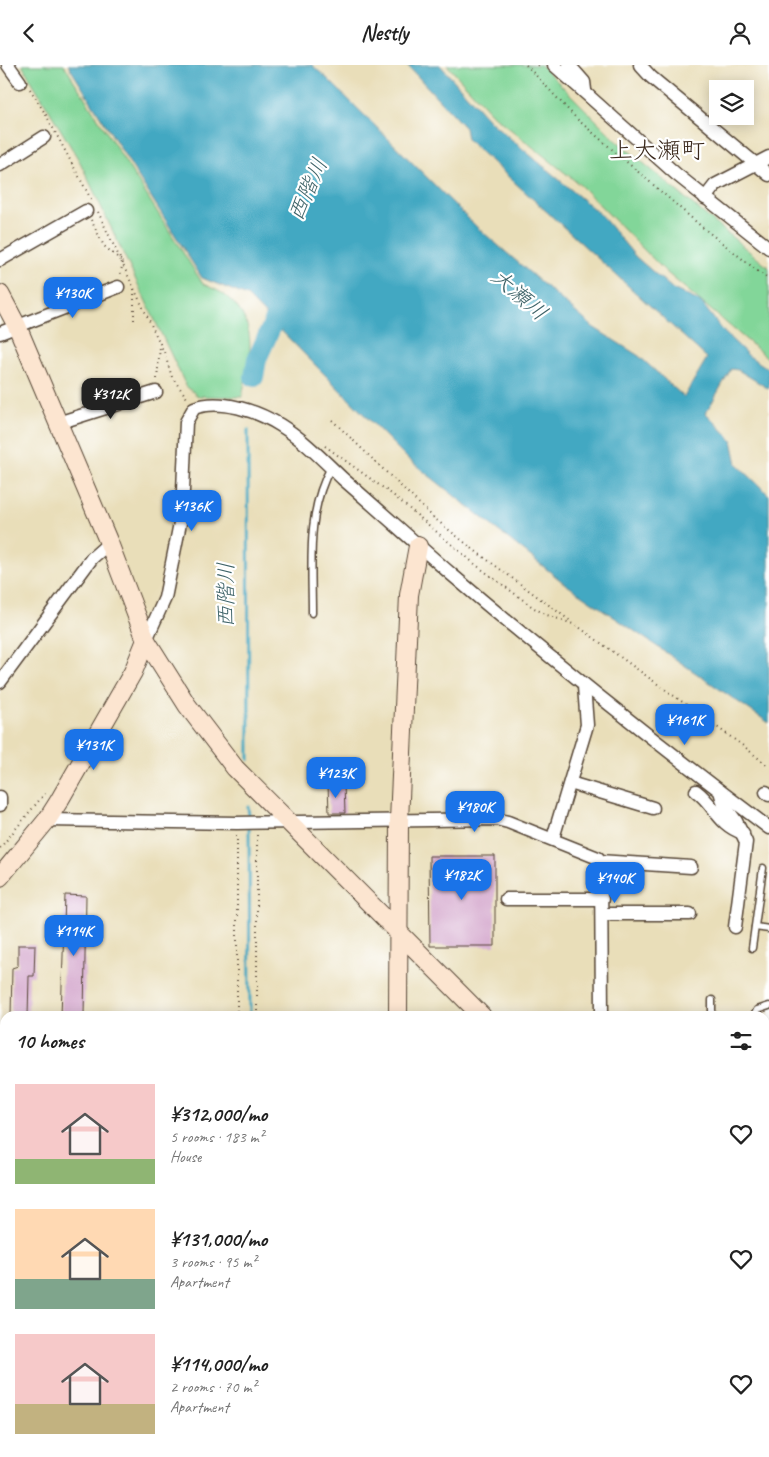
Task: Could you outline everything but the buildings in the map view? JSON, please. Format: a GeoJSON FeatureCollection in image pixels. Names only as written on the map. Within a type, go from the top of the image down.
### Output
{"type":"FeatureCollection","features":[{"type":"Feature","properties":{"kind":"street"},"geometry":{"type":"LineString","coordinates":[[8,65],[20,83]]}},
{"type":"Feature","properties":{"kind":"street"},"geometry":{"type":"LineString","coordinates":[[554,65],[705,198],[767,245]]}},
{"type":"Feature","properties":{"kind":"street"},"geometry":{"type":"LineString","coordinates":[[569,65],[584,82],[586,95]]}},
{"type":"Feature","properties":{"kind":"street"},"geometry":{"type":"LineString","coordinates":[[640,65],[651,77],[769,175]]}},
{"type":"Feature","properties":{"kind":"street"},"geometry":{"type":"LineString","coordinates":[[0,165],[44,137]]}},
{"type":"Feature","properties":{"kind":"street"},"geometry":{"type":"LineString","coordinates":[[705,198],[715,185],[769,157]]}},
{"type":"Feature","properties":{"kind":"street"},"geometry":{"type":"LineString","coordinates":[[0,260],[86,211]]}},
{"type":"Feature","properties":{"kind":"street"},"geometry":{"type":"LineString","coordinates":[[0,333],[118,287]]}},
{"type":"Feature","properties":{"kind":"street"},"geometry":{"type":"LineString","coordinates":[[0,293],[17,326],[109,543],[146,640],[187,705],[235,768],[477,1011]]}},
{"type":"Feature","properties":{"kind":"street"},"geometry":{"type":"LineString","coordinates":[[58,423],[156,391]]}},
{"type":"Feature","properties":{"kind":"street"},"geometry":{"type":"LineString","coordinates":[[0,877],[47,820],[133,672],[165,598],[182,513],[186,422],[194,408],[202,405],[213,405],[260,415],[280,425],[313,450],[418,546],[584,687],[769,828]]}},
{"type":"Feature","properties":{"kind":"street"},"geometry":{"type":"LineString","coordinates":[[0,682],[92,558],[109,543]]}},
{"type":"Feature","properties":{"kind":"street"},"geometry":{"type":"LineString","coordinates":[[398,1011],[399,821],[409,595],[418,546]]}},
{"type":"Feature","properties":{"kind":"street"},"geometry":{"type":"LineString","coordinates":[[553,838],[587,725],[584,687]]}},
{"type":"Feature","properties":{"kind":"street"},"geometry":{"type":"LineString","coordinates":[[570,783],[653,808]]}},
{"type":"Feature","properties":{"kind":"street"},"geometry":{"type":"LineString","coordinates":[[696,791],[708,799],[716,815],[731,829],[743,833]]}},
{"type":"Feature","properties":{"kind":"street"},"geometry":{"type":"LineString","coordinates":[[720,791],[724,805],[743,833],[746,842],[735,927]]}},
{"type":"Feature","properties":{"kind":"street"},"geometry":{"type":"LineString","coordinates":[[0,797],[0,805]]}},
{"type":"Feature","properties":{"kind":"street"},"geometry":{"type":"LineString","coordinates":[[47,820],[257,823],[286,821],[496,819],[553,838],[598,858],[601,865],[602,1011]]}},
{"type":"Feature","properties":{"kind":"street"},"geometry":{"type":"LineString","coordinates":[[599,861],[691,867]]}},
{"type":"Feature","properties":{"kind":"street"},"geometry":{"type":"LineString","coordinates":[[506,899],[602,899]]}},
{"type":"Feature","properties":{"kind":"street"},"geometry":{"type":"LineString","coordinates":[[602,914],[690,914]]}},
{"type":"Feature","properties":{"kind":"lane"},"geometry":{"type":"LineString","coordinates":[[312,613],[312,540],[316,501],[331,467]]}},
{"type":"Feature","properties":{"kind":"lane"},"geometry":{"type":"LineString","coordinates":[[752,948],[763,868]]}},
{"type":"Feature","properties":{"kind":"lane"},"geometry":{"type":"LineString","coordinates":[[755,927],[769,929]]}},
{"type":"Feature","properties":{"kind":"lane"},"geometry":{"type":"LineString","coordinates":[[712,1000],[712,1011]]}},
{"type":"Feature","properties":{"kind":"lane"},"geometry":{"type":"LineString","coordinates":[[757,1011],[769,1006]]}},
{"type":"Feature","properties":{"kind":"path"},"geometry":{"type":"LineString","coordinates":[[526,65],[577,119],[702,227],[769,280]]}},
{"type":"Feature","properties":{"kind":"path"},"geometry":{"type":"LineString","coordinates":[[20,83],[32,90],[46,115],[123,262],[160,345],[172,377],[194,408]]}},
{"type":"Feature","properties":{"kind":"path"},"geometry":{"type":"LineString","coordinates":[[86,211],[104,246],[123,262]]}},
{"type":"Feature","properties":{"kind":"path"},"geometry":{"type":"LineString","coordinates":[[118,287],[123,262]]}},
{"type":"Feature","properties":{"kind":"path"},"geometry":{"type":"LineString","coordinates":[[134,287],[134,321]]}},
{"type":"Feature","properties":{"kind":"path"},"geometry":{"type":"LineString","coordinates":[[156,391],[160,345]]}},
{"type":"Feature","properties":{"kind":"path"},"geometry":{"type":"LineString","coordinates":[[332,420],[434,518],[474,550],[746,748],[769,767]]}},
{"type":"Feature","properties":{"kind":"path"},"geometry":{"type":"LineString","coordinates":[[313,450],[327,445],[393,495],[476,565],[534,608],[547,615],[576,625]]}},
{"type":"Feature","properties":{"kind":"path"},"geometry":{"type":"LineString","coordinates":[[237,823],[237,1011]]}},
{"type":"Feature","properties":{"kind":"path"},"geometry":{"type":"LineString","coordinates":[[257,823],[257,1011]]}},
{"type":"Feature","properties":{"kind":"green space"},"geometry":{"type":"Polygon","coordinates":[[[22,65],[64,65],[203,284],[222,293],[238,308],[245,319],[249,331],[250,344],[242,397],[198,396],[186,386],[80,162],[22,65]]]}},
{"type":"Feature","properties":{"kind":"green space"},"geometry":{"type":"Polygon","coordinates":[[[447,65],[541,65],[617,141],[769,268],[769,359],[666,272],[579,184],[494,116],[447,65]]]}},
{"type":"Feature","properties":{"kind":"water","name":"大瀬川"},"geometry":{"type":"Polygon","coordinates":[[[68,65],[312,65],[478,228],[593,327],[639,356],[684,397],[707,358],[467,139],[465,128],[407,65],[440,65],[491,122],[601,215],[636,257],[673,289],[701,302],[724,332],[749,356],[769,369],[769,389],[738,370],[731,369],[706,413],[732,440],[737,464],[769,495],[769,723],[564,583],[408,459],[247,296],[202,278],[68,65]]]}},
{"type":"Feature","properties":{"kind":"waterway","name":"西階川"},"geometry":{"type":"LineString","coordinates":[[254,377],[257,359],[284,299]]}},
{"type":"Feature","properties":{"kind":"waterway","name":"西階川"},"geometry":{"type":"LineString","coordinates":[[248,430],[249,760]]}},
{"type":"Feature","properties":{"kind":"waterway"},"geometry":{"type":"LineString","coordinates":[[248,807],[249,816]]}},
{"type":"Feature","properties":{"kind":"waterway"},"geometry":{"type":"LineString","coordinates":[[249,827],[250,1011]]}},
{"type":"Feature","properties":{"kind":"district","name":"上大瀬町"},"geometry":{"type":"Point","coordinates":[657,150]}}]}
